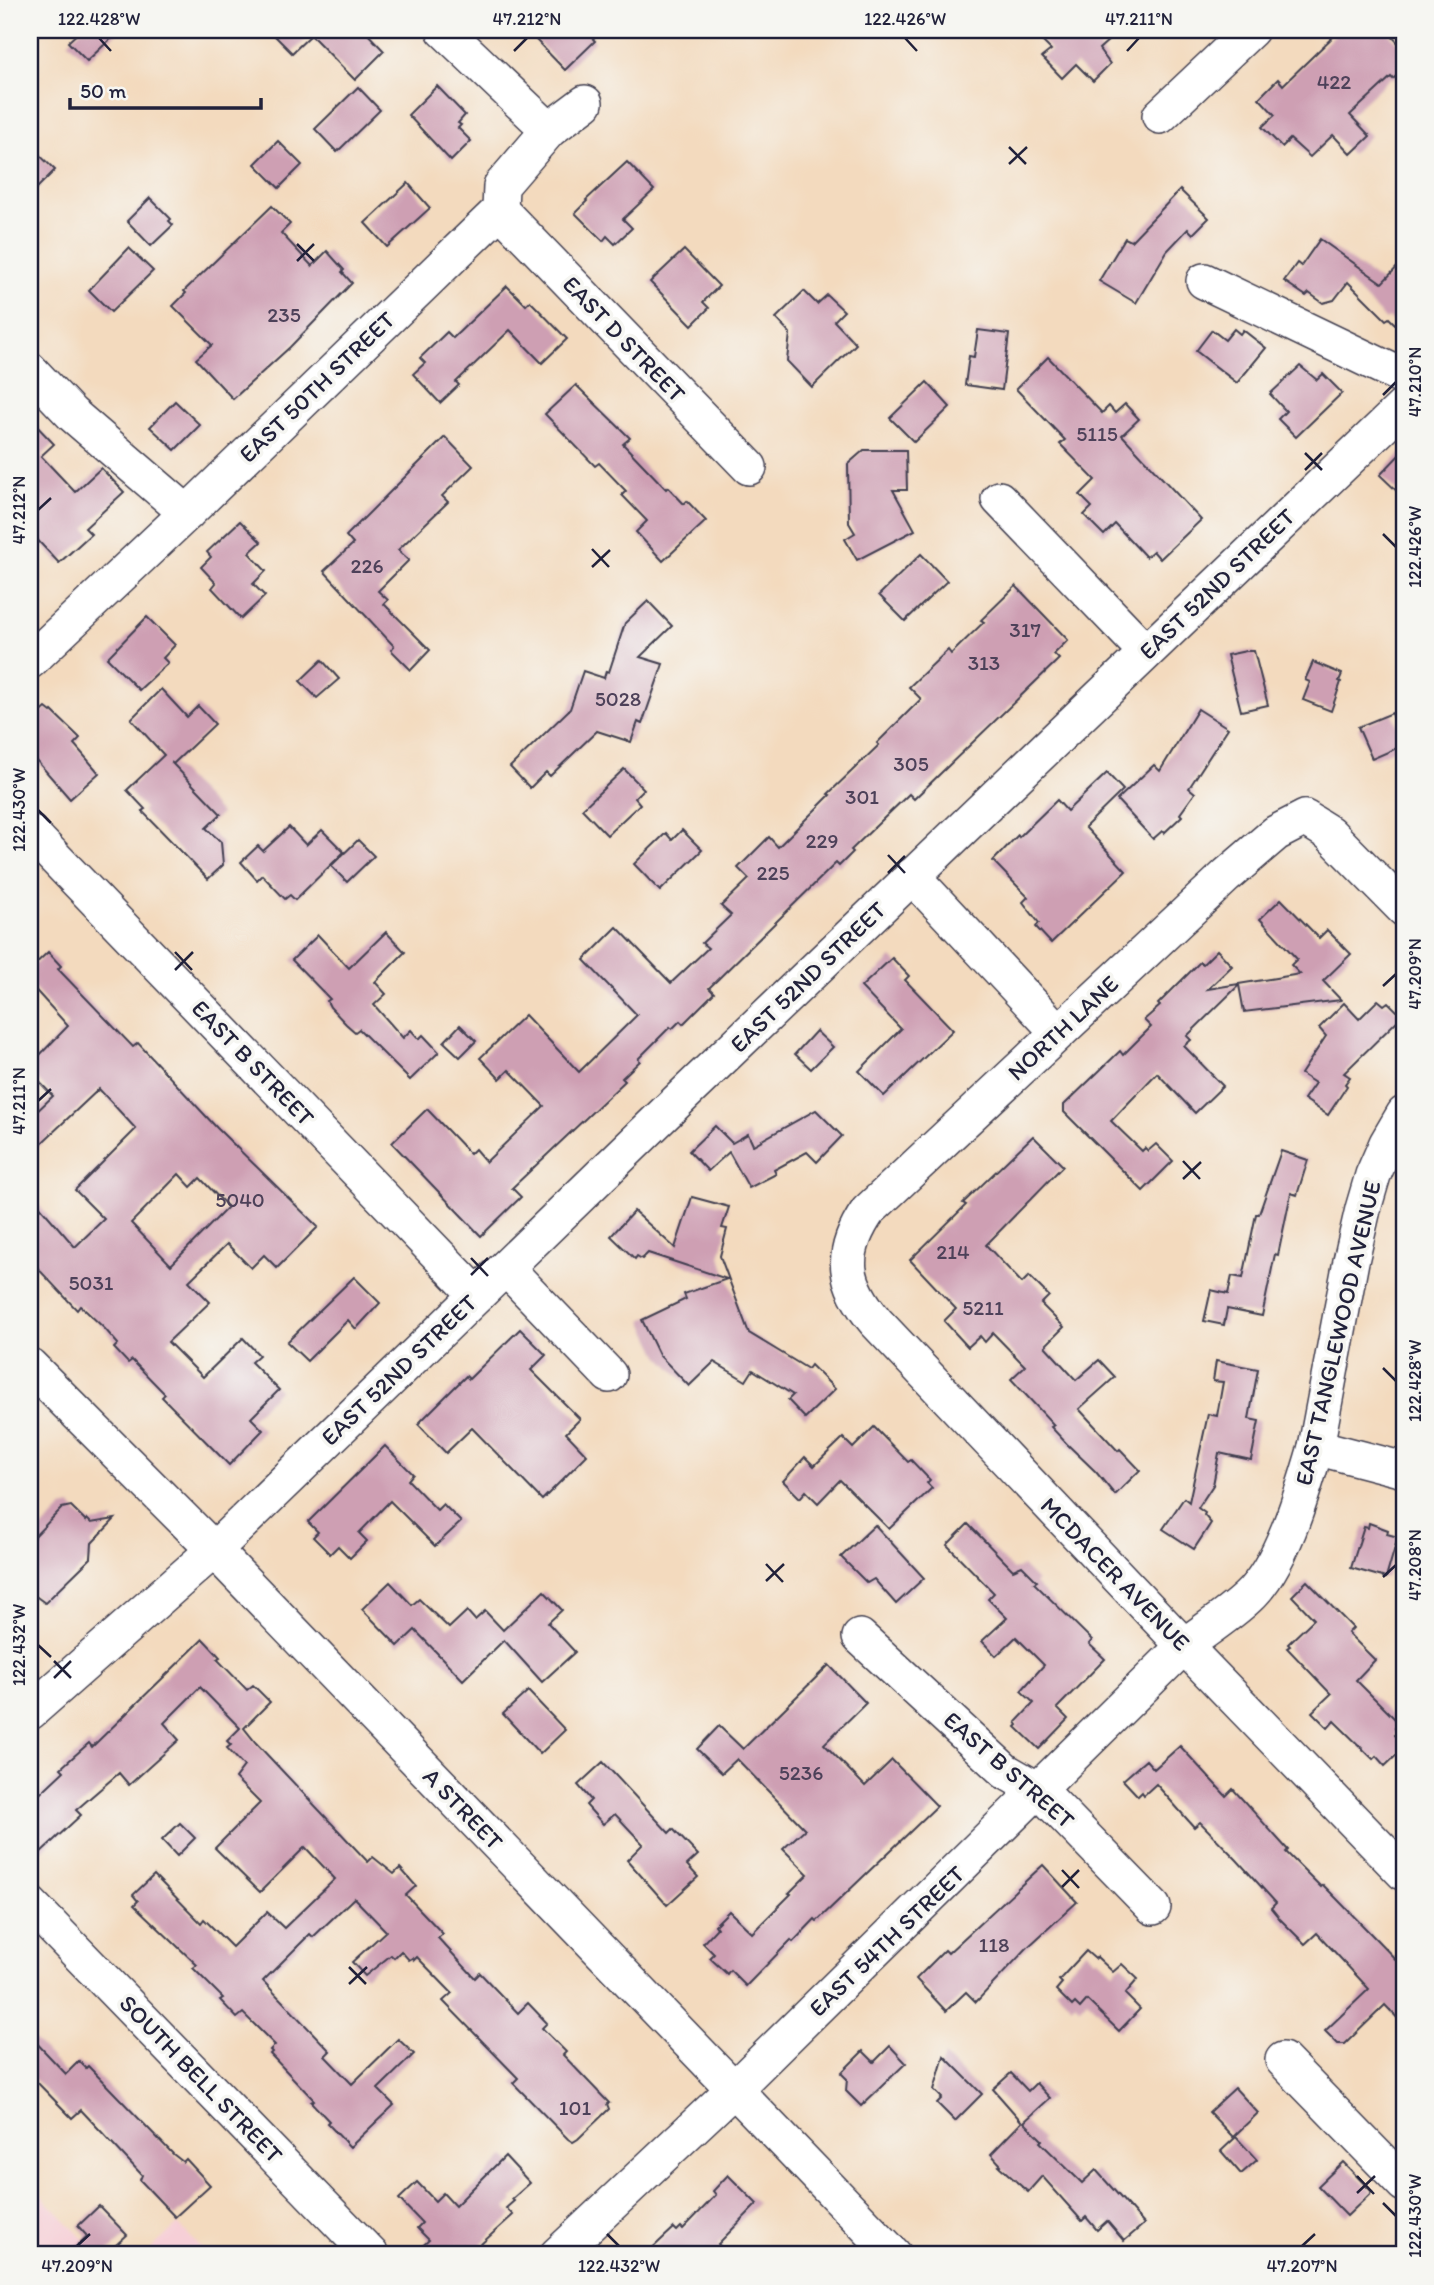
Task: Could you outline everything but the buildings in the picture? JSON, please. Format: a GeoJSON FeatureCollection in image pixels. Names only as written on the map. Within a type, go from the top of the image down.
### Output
{"type":"FeatureCollection","features":[{"type":"Feature","properties":{"kind":"street"},"geometry":{"type":"LineString","coordinates":[[444,30],[549,130]]}},
{"type":"Feature","properties":{"kind":"street"},"geometry":{"type":"LineString","coordinates":[[1160,116],[1251,30]]}},
{"type":"Feature","properties":{"kind":"street"},"geometry":{"type":"LineString","coordinates":[[500,210],[501,186],[549,130],[585,103]]}},
{"type":"Feature","properties":{"kind":"street","name":"EAST D STREET"},"geometry":{"type":"LineString","coordinates":[[500,210],[749,467]]}},
{"type":"Feature","properties":{"kind":"street","name":"EAST 50TH STREET"},"geometry":{"type":"LineString","coordinates":[[30,662],[500,210]]}},
{"type":"Feature","properties":{"kind":"street"},"geometry":{"type":"LineString","coordinates":[[1204,281],[1404,377]]}},
{"type":"Feature","properties":{"kind":"street"},"geometry":{"type":"LineString","coordinates":[[30,370],[72,414],[187,513]]}},
{"type":"Feature","properties":{"kind":"street","name":"EAST 52ND STREET"},"geometry":{"type":"LineString","coordinates":[[30,1712],[214,1550],[912,876],[1404,406]]}},
{"type":"Feature","properties":{"kind":"street"},"geometry":{"type":"LineString","coordinates":[[999,499],[1146,652]]}},
{"type":"Feature","properties":{"kind":"street","name":"NORTH LANE"},"geometry":{"type":"LineString","coordinates":[[848,1261],[853,1239],[868,1211],[1258,848],[1285,828],[1305,818],[1329,833],[1404,909]]}},
{"type":"Feature","properties":{"kind":"street","name":"EAST B STREET"},"geometry":{"type":"LineString","coordinates":[[30,832],[477,1295]]}},
{"type":"Feature","properties":{"kind":"street"},"geometry":{"type":"LineString","coordinates":[[912,876],[1058,1032]]}},
{"type":"Feature","properties":{"kind":"street","name":"EAST TANGLEWOOD AVENUE"},"geometry":{"type":"LineString","coordinates":[[1040,1791],[1184,1646],[1262,1583],[1281,1546],[1304,1488],[1316,1447],[1363,1209],[1373,1175],[1404,1114]]}},
{"type":"Feature","properties":{"kind":"street","name":"MCDACER AVENUE"},"geometry":{"type":"LineString","coordinates":[[848,1261],[855,1294],[876,1322],[1404,1873]]}},
{"type":"Feature","properties":{"kind":"street"},"geometry":{"type":"LineString","coordinates":[[506,1268],[609,1375]]}},
{"type":"Feature","properties":{"kind":"street","name":"A STREET"},"geometry":{"type":"LineString","coordinates":[[30,1366],[214,1550],[894,2255]]}},
{"type":"Feature","properties":{"kind":"street"},"geometry":{"type":"LineString","coordinates":[[1316,1447],[1404,1470]]}},
{"type":"Feature","properties":{"kind":"street","name":"EAST B STREET"},"geometry":{"type":"LineString","coordinates":[[860,1637],[1005,1771],[1040,1791],[1153,1907]]}},
{"type":"Feature","properties":{"kind":"street","name":"EAST 54TH STREET"},"geometry":{"type":"LineString","coordinates":[[557,2255],[733,2090],[1040,1791]]}},
{"type":"Feature","properties":{"kind":"street","name":"SOUTH BELL STREET"},"geometry":{"type":"LineString","coordinates":[[30,1903],[372,2255]]}},
{"type":"Feature","properties":{"kind":"street"},"geometry":{"type":"LineString","coordinates":[[1283,2060],[1404,2184]]}},
{"type":"Feature","properties":{"kind":"shaded area"},"geometry":{"type":"Polygon","coordinates":[[[30,2184],[99,2255],[30,2255],[30,2184]]]}},
{"type":"Feature","properties":{"kind":"shaded area"},"geometry":{"type":"Polygon","coordinates":[[[178,2224],[208,2255],[145,2255],[178,2224]]]}}]}
